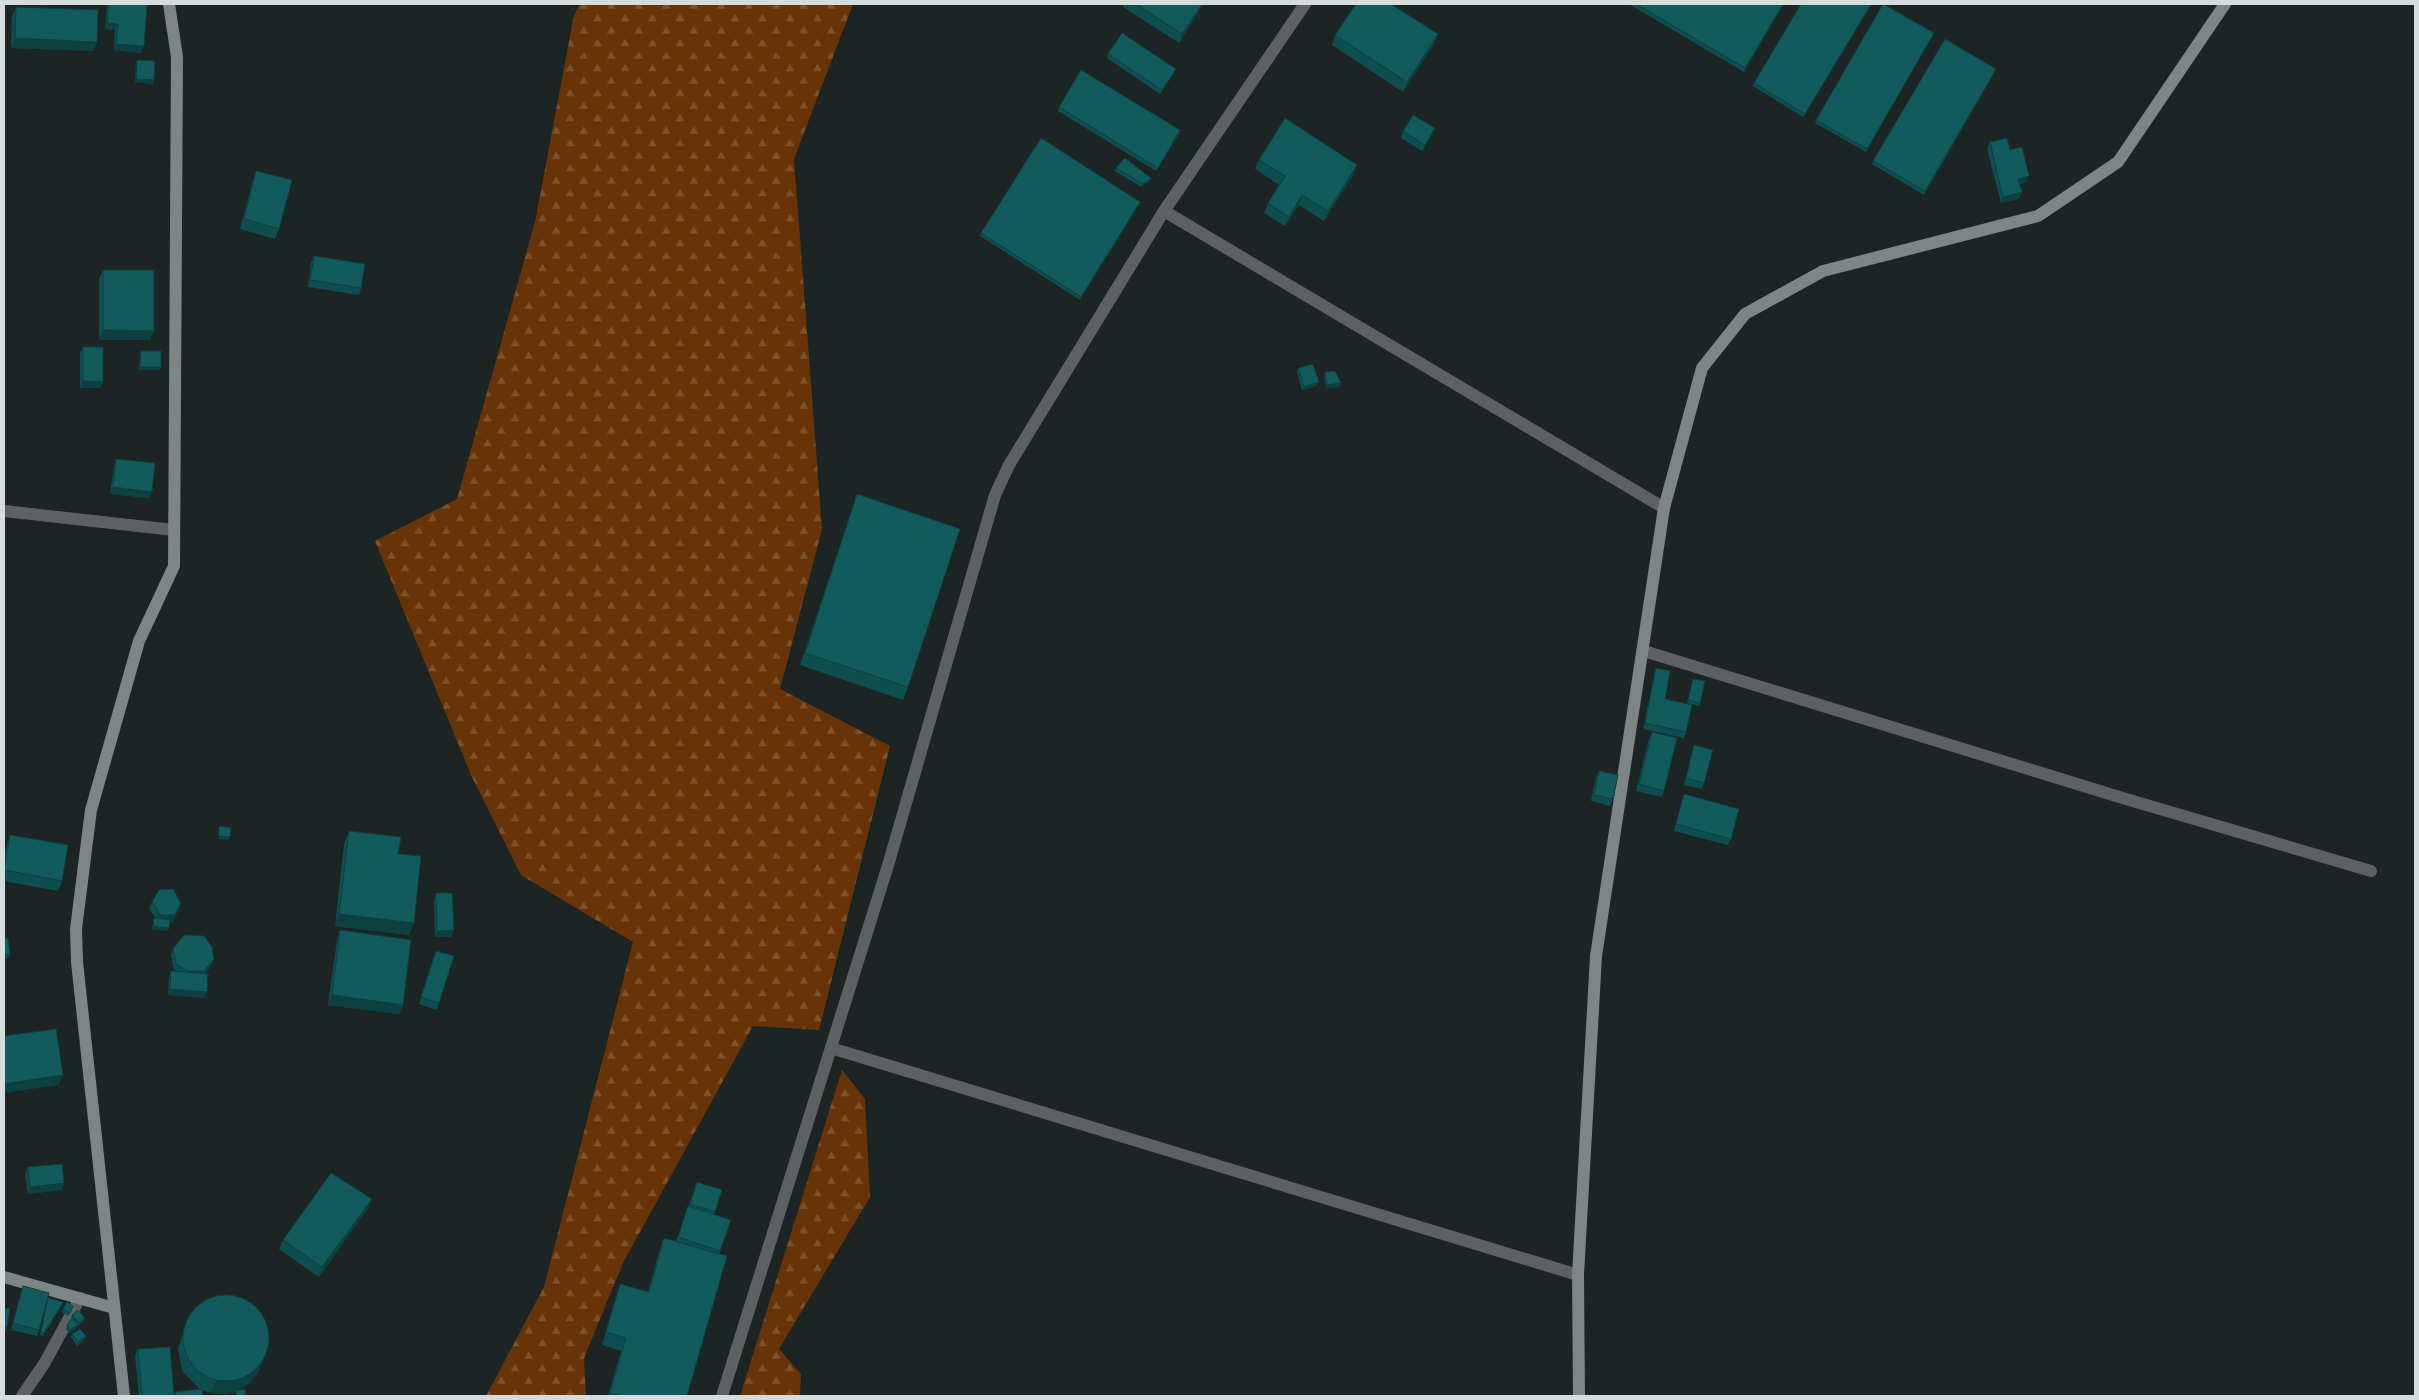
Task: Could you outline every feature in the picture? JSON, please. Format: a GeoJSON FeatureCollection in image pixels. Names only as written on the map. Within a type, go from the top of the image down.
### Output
{"type":"FeatureCollection","features":[{"type":"Feature","properties":{"kind":"street"},"geometry":{"type":"LineString","coordinates":[[124,1396],[77,962],[76,929],[91,810],[139,641],[174,566],[178,297],[178,57],[169,4]]}},
{"type":"Feature","properties":{"kind":"street"},"geometry":{"type":"LineString","coordinates":[[722,1396],[889,862],[995,495],[1008,466],[1164,211],[1305,4]]}},
{"type":"Feature","properties":{"kind":"street"},"geometry":{"type":"LineString","coordinates":[[1579,1396],[1578,1275],[1596,956],[1644,651],[1664,508],[1702,368],[1745,314],[1823,271],[2038,216],[2118,162],[2225,4]]}},
{"type":"Feature","properties":{"kind":"street"},"geometry":{"type":"LineString","coordinates":[[1164,211],[1664,508]]}},
{"type":"Feature","properties":{"kind":"street"},"geometry":{"type":"LineString","coordinates":[[4,511],[174,530]]}},
{"type":"Feature","properties":{"kind":"street"},"geometry":{"type":"LineString","coordinates":[[1644,651],[2126,799],[2371,871]]}},
{"type":"Feature","properties":{"kind":"street"},"geometry":{"type":"LineString","coordinates":[[831,1048],[1578,1275]]}},
{"type":"Feature","properties":{"kind":"street"},"geometry":{"type":"LineString","coordinates":[[4,1277],[114,1308]]}},
{"type":"Feature","properties":{"kind":"street"},"geometry":{"type":"LineString","coordinates":[[22,1396],[44,1364],[80,1298]]}},
{"type":"Feature","properties":{"kind":"green space"},"geometry":{"type":"Polygon","coordinates":[[[580,4],[853,4],[794,159],[822,529],[780,689],[890,746],[819,1030],[753,1026],[623,1263],[584,1358],[586,1396],[486,1396],[544,1287],[633,942],[521,875],[471,775],[375,541],[457,499],[535,222],[574,15],[580,4]]]}},
{"type":"Feature","properties":{"kind":"green space"},"geometry":{"type":"Polygon","coordinates":[[[842,1070],[865,1099],[870,1197],[779,1349],[801,1374],[800,1396],[740,1396],[842,1070]]]}},
{"type":"Feature","properties":{"kind":"building"},"geometry":{"type":"Polygon","coordinates":[[[109,4],[147,4],[144,46],[116,44],[118,24],[107,23],[109,4]]]}},
{"type":"Feature","properties":{"kind":"building"},"geometry":{"type":"Polygon","coordinates":[[[1136,4],[1202,4],[1182,34],[1136,4]]]}},
{"type":"Feature","properties":{"kind":"building"},"geometry":{"type":"Polygon","coordinates":[[[1356,4],[1391,4],[1438,34],[1407,82],[1335,35],[1356,4]]]}},
{"type":"Feature","properties":{"kind":"building"},"geometry":{"type":"Polygon","coordinates":[[[1636,4],[1783,4],[1745,68],[1636,4]]]}},
{"type":"Feature","properties":{"kind":"building"},"geometry":{"type":"Polygon","coordinates":[[[1801,4],[1871,4],[1805,114],[1754,83],[1801,4]]]}},
{"type":"Feature","properties":{"kind":"building"},"geometry":{"type":"Polygon","coordinates":[[[1883,4],[1934,33],[1867,149],[1816,120],[1883,4]]]}},
{"type":"Feature","properties":{"kind":"building"},"geometry":{"type":"Polygon","coordinates":[[[16,7],[98,10],[97,42],[15,38],[16,7]]]}},
{"type":"Feature","properties":{"kind":"building"},"geometry":{"type":"Polygon","coordinates":[[[1122,33],[1176,69],[1162,90],[1108,54],[1122,33]]]}},
{"type":"Feature","properties":{"kind":"building"},"geometry":{"type":"Polygon","coordinates":[[[1945,39],[1996,69],[1925,191],[1873,161],[1945,39]]]}},
{"type":"Feature","properties":{"kind":"building"},"geometry":{"type":"Polygon","coordinates":[[[137,60],[155,61],[154,80],[136,79],[137,60]]]}},
{"type":"Feature","properties":{"kind":"building"},"geometry":{"type":"Polygon","coordinates":[[[1081,70],[1180,130],[1158,168],[1059,107],[1081,70]]]}},
{"type":"Feature","properties":{"kind":"building"},"geometry":{"type":"Polygon","coordinates":[[[1413,115],[1435,128],[1425,145],[1403,131],[1413,115]]]}},
{"type":"Feature","properties":{"kind":"building"},"geometry":{"type":"Polygon","coordinates":[[[1285,118],[1357,165],[1328,211],[1302,195],[1289,217],[1268,203],[1285,176],[1259,160],[1285,118]]]}},
{"type":"Feature","properties":{"kind":"building"},"geometry":{"type":"Polygon","coordinates":[[[1041,138],[1140,202],[1081,297],[981,233],[1041,138]]]}},
{"type":"Feature","properties":{"kind":"building"},"geometry":{"type":"Polygon","coordinates":[[[2007,138],[2010,150],[2022,147],[2029,176],[2018,179],[2022,192],[2003,197],[1990,142],[2007,138]]]}},
{"type":"Feature","properties":{"kind":"building"},"geometry":{"type":"Polygon","coordinates":[[[1125,158],[1151,178],[1143,184],[1116,168],[1125,158]]]}},
{"type":"Feature","properties":{"kind":"building"},"geometry":{"type":"Polygon","coordinates":[[[256,171],[292,180],[279,229],[244,219],[256,171]]]}},
{"type":"Feature","properties":{"kind":"building"},"geometry":{"type":"Polygon","coordinates":[[[314,256],[365,264],[361,288],[310,280],[314,256]]]}},
{"type":"Feature","properties":{"kind":"building"},"geometry":{"type":"Polygon","coordinates":[[[103,270],[154,270],[154,331],[103,330],[103,270]]]}},
{"type":"Feature","properties":{"kind":"building"},"geometry":{"type":"Polygon","coordinates":[[[83,347],[103,347],[103,382],[83,381],[83,347]]]}},
{"type":"Feature","properties":{"kind":"building"},"geometry":{"type":"Polygon","coordinates":[[[141,351],[161,351],[161,367],[140,367],[141,351]]]}},
{"type":"Feature","properties":{"kind":"building"},"geometry":{"type":"Polygon","coordinates":[[[1313,364],[1319,382],[1304,387],[1298,368],[1313,364]]]}},
{"type":"Feature","properties":{"kind":"building"},"geometry":{"type":"Polygon","coordinates":[[[1335,371],[1341,383],[1327,385],[1325,372],[1335,371]]]}},
{"type":"Feature","properties":{"kind":"building"},"geometry":{"type":"Polygon","coordinates":[[[116,459],[155,463],[152,492],[113,487],[116,459]]]}},
{"type":"Feature","properties":{"kind":"building"},"geometry":{"type":"Polygon","coordinates":[[[857,494],[960,529],[908,687],[805,653],[857,494]]]}},
{"type":"Feature","properties":{"kind":"building"},"geometry":{"type":"Polygon","coordinates":[[[1656,668],[1670,671],[1665,699],[1692,705],[1686,732],[1645,723],[1656,668]]]}},
{"type":"Feature","properties":{"kind":"building"},"geometry":{"type":"Polygon","coordinates":[[[1693,679],[1705,681],[1700,703],[1688,700],[1693,679]]]}},
{"type":"Feature","properties":{"kind":"building"},"geometry":{"type":"Polygon","coordinates":[[[1652,732],[1677,738],[1664,791],[1639,784],[1652,732]]]}},
{"type":"Feature","properties":{"kind":"building"},"geometry":{"type":"Polygon","coordinates":[[[1694,745],[1713,750],[1704,783],[1686,778],[1694,745]]]}},
{"type":"Feature","properties":{"kind":"building"},"geometry":{"type":"Polygon","coordinates":[[[1599,771],[1618,775],[1613,799],[1594,795],[1599,771]]]}},
{"type":"Feature","properties":{"kind":"building"},"geometry":{"type":"Polygon","coordinates":[[[1684,794],[1739,809],[1731,839],[1676,824],[1684,794]]]}},
{"type":"Feature","properties":{"kind":"building"},"geometry":{"type":"Polygon","coordinates":[[[219,826],[231,828],[230,837],[219,836],[219,826]]]}},
{"type":"Feature","properties":{"kind":"building"},"geometry":{"type":"Polygon","coordinates":[[[349,831],[401,837],[398,854],[421,856],[414,923],[339,914],[349,831]]]}},
{"type":"Feature","properties":{"kind":"building"},"geometry":{"type":"Polygon","coordinates":[[[10,835],[68,845],[62,881],[4,870],[10,835]]]}},
{"type":"Feature","properties":{"kind":"building"},"geometry":{"type":"Polygon","coordinates":[[[173,889],[181,903],[174,915],[160,915],[152,902],[159,890],[173,889]]]}},
{"type":"Feature","properties":{"kind":"building"},"geometry":{"type":"Polygon","coordinates":[[[436,893],[452,893],[454,930],[437,931],[436,893]]]}},
{"type":"Feature","properties":{"kind":"building"},"geometry":{"type":"Polygon","coordinates":[[[154,918],[170,920],[169,928],[153,926],[154,918]]]}},
{"type":"Feature","properties":{"kind":"building"},"geometry":{"type":"Polygon","coordinates":[[[340,930],[411,940],[403,1005],[332,995],[340,930]]]}},
{"type":"Feature","properties":{"kind":"building"},"geometry":{"type":"Polygon","coordinates":[[[184,935],[204,936],[212,947],[214,959],[204,971],[187,971],[176,964],[173,949],[184,935]]]}},
{"type":"Feature","properties":{"kind":"building"},"geometry":{"type":"Polygon","coordinates":[[[8,938],[10,955],[4,955],[4,939],[8,938]]]}},
{"type":"Feature","properties":{"kind":"building"},"geometry":{"type":"Polygon","coordinates":[[[436,951],[454,956],[439,1003],[421,997],[436,951]]]}},
{"type":"Feature","properties":{"kind":"building"},"geometry":{"type":"Polygon","coordinates":[[[171,971],[208,974],[207,992],[170,989],[171,971]]]}},
{"type":"Feature","properties":{"kind":"building"},"geometry":{"type":"Polygon","coordinates":[[[56,1029],[63,1075],[4,1084],[4,1036],[56,1029]]]}},
{"type":"Feature","properties":{"kind":"building"},"geometry":{"type":"Polygon","coordinates":[[[62,1164],[64,1183],[30,1187],[28,1167],[62,1164]]]}},
{"type":"Feature","properties":{"kind":"building"},"geometry":{"type":"Polygon","coordinates":[[[331,1173],[372,1199],[322,1267],[283,1240],[331,1173]]]}},
{"type":"Feature","properties":{"kind":"building"},"geometry":{"type":"Polygon","coordinates":[[[697,1182],[722,1190],[715,1212],[690,1204],[697,1182]]]}},
{"type":"Feature","properties":{"kind":"building"},"geometry":{"type":"Polygon","coordinates":[[[688,1206],[731,1220],[720,1251],[678,1237],[688,1206]]]}},
{"type":"Feature","properties":{"kind":"building"},"geometry":{"type":"Polygon","coordinates":[[[664,1238],[727,1256],[687,1396],[622,1396],[610,1393],[626,1338],[606,1332],[620,1284],[649,1292],[664,1238]]]}},
{"type":"Feature","properties":{"kind":"building"},"geometry":{"type":"Polygon","coordinates":[[[23,1286],[49,1293],[39,1330],[13,1323],[23,1286]]]}},
{"type":"Feature","properties":{"kind":"building"},"geometry":{"type":"Polygon","coordinates":[[[226,1295],[242,1298],[250,1302],[262,1314],[266,1322],[269,1338],[266,1354],[262,1362],[250,1374],[242,1378],[226,1381],[210,1378],[202,1374],[190,1362],[186,1354],[183,1338],[186,1322],[190,1314],[202,1302],[210,1298],[226,1295]]]}},
{"type":"Feature","properties":{"kind":"building"},"geometry":{"type":"Polygon","coordinates":[[[48,1298],[63,1302],[44,1333],[41,1332],[48,1298]]]}},
{"type":"Feature","properties":{"kind":"building"},"geometry":{"type":"Polygon","coordinates":[[[67,1302],[73,1306],[70,1313],[63,1309],[67,1302]]]}},
{"type":"Feature","properties":{"kind":"building"},"geometry":{"type":"Polygon","coordinates":[[[4,1308],[10,1309],[7,1327],[4,1326],[4,1308]]]}},
{"type":"Feature","properties":{"kind":"building"},"geometry":{"type":"Polygon","coordinates":[[[78,1310],[85,1318],[79,1323],[72,1315],[78,1310]]]}},
{"type":"Feature","properties":{"kind":"building"},"geometry":{"type":"Polygon","coordinates":[[[72,1318],[77,1325],[70,1330],[67,1325],[72,1318]]]}},
{"type":"Feature","properties":{"kind":"building"},"geometry":{"type":"Polygon","coordinates":[[[80,1329],[86,1336],[78,1342],[72,1334],[80,1329]]]}},
{"type":"Feature","properties":{"kind":"building"},"geometry":{"type":"Polygon","coordinates":[[[170,1347],[174,1396],[142,1396],[138,1349],[170,1347]]]}},
{"type":"Feature","properties":{"kind":"building"},"geometry":{"type":"Polygon","coordinates":[[[202,1389],[203,1396],[176,1396],[175,1392],[202,1389]]]}},
{"type":"Feature","properties":{"kind":"building"},"geometry":{"type":"Polygon","coordinates":[[[245,1389],[246,1396],[237,1396],[236,1391],[245,1389]]]}}]}
